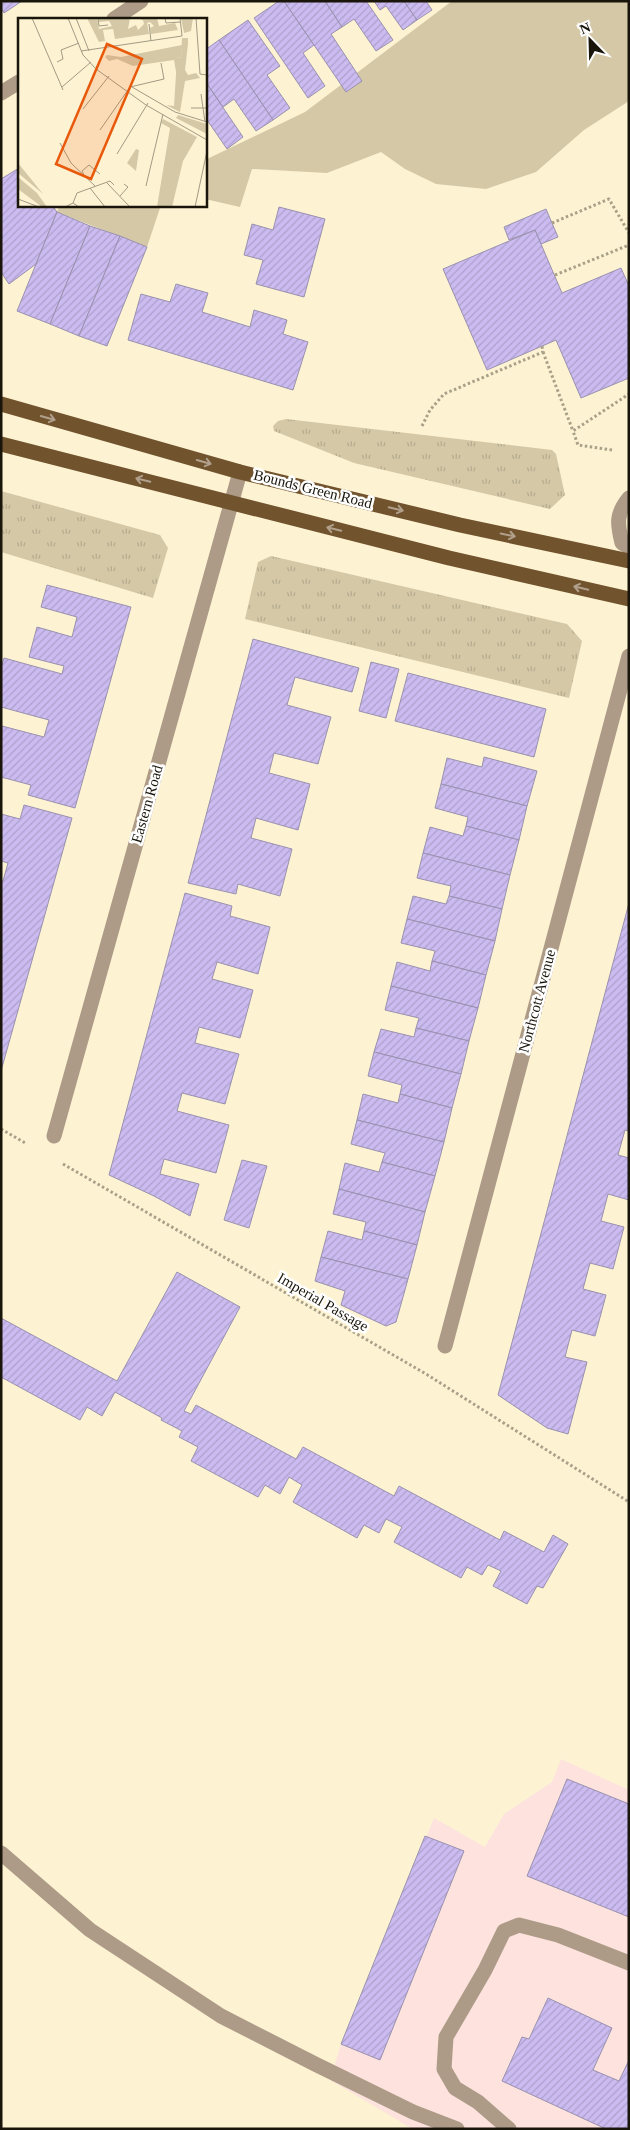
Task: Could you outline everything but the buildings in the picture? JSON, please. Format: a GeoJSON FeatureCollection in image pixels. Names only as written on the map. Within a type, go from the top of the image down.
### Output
{"type":"FeatureCollection","features":[{"type":"Feature","properties":{"kind":"main road","name":"Bounds Green Road"},"geometry":{"type":"LineString","coordinates":[[1,404],[240,472],[460,525],[629,561]]}},
{"type":"Feature","properties":{"kind":"main road"},"geometry":{"type":"LineString","coordinates":[[1,444],[449,558],[629,599]]}},
{"type":"Feature","properties":{"kind":"street"},"geometry":{"type":"LineString","coordinates":[[115,18],[136,2]]}},
{"type":"Feature","properties":{"kind":"street"},"geometry":{"type":"LineString","coordinates":[[1,93],[18,83]]}},
{"type":"Feature","properties":{"kind":"street","name":"Eastern Road"},"geometry":{"type":"LineString","coordinates":[[54,1136],[230,502],[240,472]]}},
{"type":"Feature","properties":{"kind":"street"},"geometry":{"type":"LineString","coordinates":[[629,498],[620,508],[618,526],[622,542],[629,547]]}},
{"type":"Feature","properties":{"kind":"street","name":"Northcott Avenue"},"geometry":{"type":"LineString","coordinates":[[445,1346],[629,656]]}},
{"type":"Feature","properties":{"kind":"street"},"geometry":{"type":"LineString","coordinates":[[1,1853],[90,1930],[221,2016],[413,2112],[457,2129]]}},
{"type":"Feature","properties":{"kind":"street"},"geometry":{"type":"LineString","coordinates":[[508,2129],[478,2102],[454,2088],[444,2069],[446,2037],[485,1970],[504,1931],[519,1925],[558,1935],[629,1962]]}},
{"type":"Feature","properties":{"kind":"path"},"geometry":{"type":"LineString","coordinates":[[552,223],[609,199],[629,233]]}},
{"type":"Feature","properties":{"kind":"path"},"geometry":{"type":"LineString","coordinates":[[554,275],[629,245]]}},
{"type":"Feature","properties":{"kind":"path"},"geometry":{"type":"LineString","coordinates":[[542,346],[578,445],[612,450]]}},
{"type":"Feature","properties":{"kind":"path"},"geometry":{"type":"LineString","coordinates":[[422,426],[430,410],[444,394],[543,352]]}},
{"type":"Feature","properties":{"kind":"path"},"geometry":{"type":"LineString","coordinates":[[573,432],[629,394]]}},
{"type":"Feature","properties":{"kind":"path"},"geometry":{"type":"LineString","coordinates":[[1,1129],[32,1147]]}},
{"type":"Feature","properties":{"kind":"path","name":"Imperial Passage"},"geometry":{"type":"LineString","coordinates":[[57,1161],[426,1374],[629,1502]]}},
{"type":"Feature","properties":{"kind":"shaded area"},"geometry":{"type":"Polygon","coordinates":[[[561,1759],[629,1790],[629,2129],[413,2129],[330,2080],[341,2044],[434,1818],[485,1847],[504,1814],[552,1782],[561,1759]]]}},
{"type":"Feature","properties":{"kind":"green space"},"geometry":{"type":"Polygon","coordinates":[[[452,1],[629,1],[629,101],[584,130],[536,172],[486,189],[436,184],[405,169],[381,152],[327,173],[252,169],[240,207],[206,199],[206,158],[207,159],[305,112],[452,1]]]}},
{"type":"Feature","properties":{"kind":"green space"},"geometry":{"type":"Polygon","coordinates":[[[60,206],[161,206],[147,247],[57,212],[60,206]]]}},
{"type":"Feature","properties":{"kind":"green space"},"geometry":{"type":"Polygon","coordinates":[[[286,419],[552,450],[556,454],[565,495],[550,509],[354,463],[274,431],[273,426],[278,421],[286,419]]]}},
{"type":"Feature","properties":{"kind":"green space"},"geometry":{"type":"Polygon","coordinates":[[[1,491],[160,535],[168,548],[153,598],[1,552],[1,491]]]}},
{"type":"Feature","properties":{"kind":"green space"},"geometry":{"type":"Polygon","coordinates":[[[271,556],[567,624],[582,641],[569,698],[245,619],[258,562],[271,556]]]}}]}
